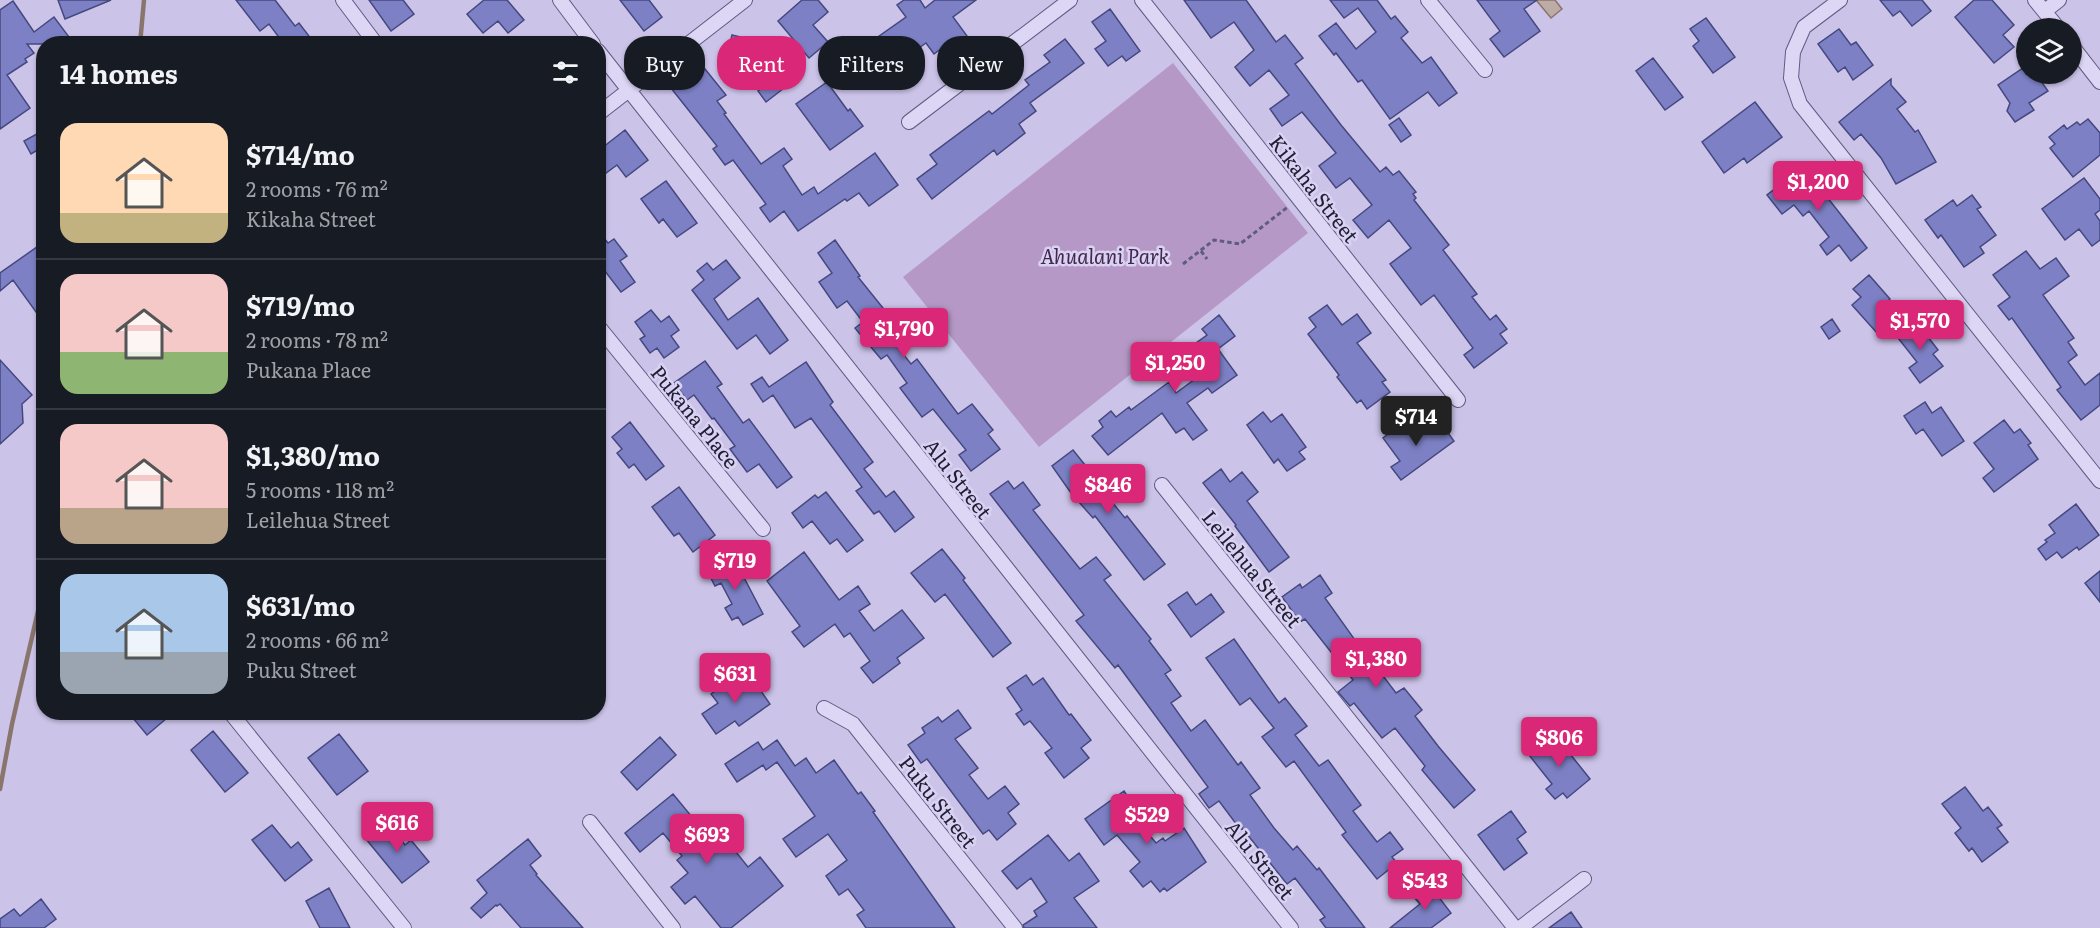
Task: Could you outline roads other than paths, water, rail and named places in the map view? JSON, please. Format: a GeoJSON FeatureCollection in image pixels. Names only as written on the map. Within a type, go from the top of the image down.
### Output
{"type":"FeatureCollection","features":[{"type":"Feature","properties":{"kind":"street"},"geometry":{"type":"LineString","coordinates":[[343,0],[370,36]]}},
{"type":"Feature","properties":{"kind":"street"},"geometry":{"type":"LineString","coordinates":[[560,0],[587,36]]}},
{"type":"Feature","properties":{"kind":"street"},"geometry":{"type":"LineString","coordinates":[[606,108],[745,0]]}},
{"type":"Feature","properties":{"kind":"street"},"geometry":{"type":"LineString","coordinates":[[909,122],[1070,0]]}},
{"type":"Feature","properties":{"kind":"street","name":"Kikaha Street"},"geometry":{"type":"LineString","coordinates":[[1143,0],[1458,400]]}},
{"type":"Feature","properties":{"kind":"street"},"geometry":{"type":"LineString","coordinates":[[1428,0],[1485,70]]}},
{"type":"Feature","properties":{"kind":"street"},"geometry":{"type":"LineString","coordinates":[[1840,0],[1804,27],[1792,52],[1791,78],[1800,104],[2098,473]]}},
{"type":"Feature","properties":{"kind":"street"},"geometry":{"type":"LineString","coordinates":[[2035,0],[2050,18]]}},
{"type":"Feature","properties":{"kind":"street"},"geometry":{"type":"LineString","coordinates":[[2044,11],[2059,0]]}},
{"type":"Feature","properties":{"kind":"street"},"geometry":{"type":"LineString","coordinates":[[2082,59],[2100,82]]}},
{"type":"Feature","properties":{"kind":"street","name":"Alu Street"},"geometry":{"type":"LineString","coordinates":[[606,61],[1291,928]]}},
{"type":"Feature","properties":{"kind":"street","name":"Pukana Place"},"geometry":{"type":"LineString","coordinates":[[606,336],[763,529]]}},
{"type":"Feature","properties":{"kind":"street","name":"Leilehua Street"},"geometry":{"type":"LineString","coordinates":[[1162,486],[1515,928]]}},
{"type":"Feature","properties":{"kind":"street","name":"Puku Street"},"geometry":{"type":"LineString","coordinates":[[824,708],[853,724],[1015,928]]}},
{"type":"Feature","properties":{"kind":"street"},"geometry":{"type":"LineString","coordinates":[[236,720],[404,928]]}},
{"type":"Feature","properties":{"kind":"street"},"geometry":{"type":"LineString","coordinates":[[590,822],[673,928]]}},
{"type":"Feature","properties":{"kind":"street"},"geometry":{"type":"LineString","coordinates":[[1520,928],[1584,879]]}},
{"type":"Feature","properties":{"kind":"waterway"},"geometry":{"type":"LineString","coordinates":[[141,36],[144,0]]}},
{"type":"Feature","properties":{"kind":"waterway"},"geometry":{"type":"LineString","coordinates":[[0,789],[36,620]]}},
{"type":"Feature","properties":{"kind":"park label","name":"Ahualani Park"},"geometry":{"type":"Point","coordinates":[1105,255]}}]}
